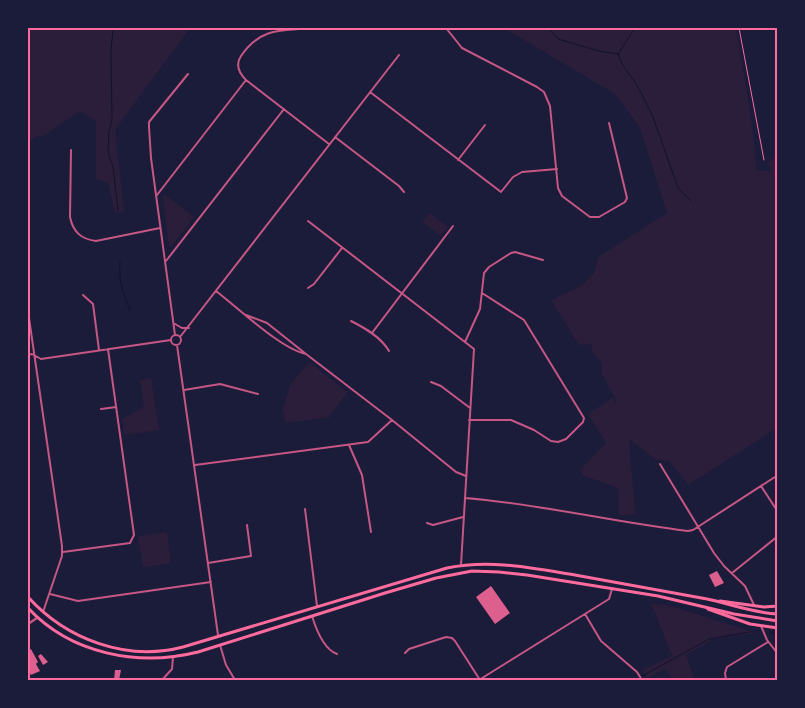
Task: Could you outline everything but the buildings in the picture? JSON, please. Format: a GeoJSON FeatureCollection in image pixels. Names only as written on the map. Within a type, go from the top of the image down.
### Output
{"type":"FeatureCollection","features":[{"type":"Feature","properties":{"kind":"main road"},"geometry":{"type":"LineString","coordinates":[[28,597],[42,612],[70,631],[106,646],[143,651],[174,650],[461,565],[501,564],[709,600],[778,606]]}},
{"type":"Feature","properties":{"kind":"main road"},"geometry":{"type":"LineString","coordinates":[[460,573],[461,565]]}},
{"type":"Feature","properties":{"kind":"main road"},"geometry":{"type":"LineString","coordinates":[[28,608],[37,618],[76,642],[108,654],[150,659],[173,657],[220,645],[417,584],[460,573],[484,571],[516,573],[658,596],[762,620],[778,621]]}},
{"type":"Feature","properties":{"kind":"main road"},"geometry":{"type":"LineString","coordinates":[[612,589],[613,582]]}},
{"type":"Feature","properties":{"kind":"main road"},"geometry":{"type":"LineString","coordinates":[[709,600],[742,609],[778,614]]}},
{"type":"Feature","properties":{"kind":"main road"},"geometry":{"type":"LineString","coordinates":[[696,604],[733,618],[761,626],[778,628]]}},
{"type":"Feature","properties":{"kind":"main road"},"geometry":{"type":"LineString","coordinates":[[317,607],[319,614]]}},
{"type":"Feature","properties":{"kind":"main road"},"geometry":{"type":"LineString","coordinates":[[310,609],[312,616]]}},
{"type":"Feature","properties":{"kind":"main road"},"geometry":{"type":"LineString","coordinates":[[37,618],[42,612]]}},
{"type":"Feature","properties":{"kind":"main road"},"geometry":{"type":"LineString","coordinates":[[219,637],[220,645]]}},
{"type":"Feature","properties":{"kind":"main road"},"geometry":{"type":"LineString","coordinates":[[173,657],[174,650]]}},
{"type":"Feature","properties":{"kind":"street"},"geometry":{"type":"LineString","coordinates":[[316,28],[275,31],[262,34],[252,41],[239,59],[238,66],[240,74],[246,80],[329,144]]}},
{"type":"Feature","properties":{"kind":"street"},"geometry":{"type":"LineString","coordinates":[[446,28],[462,48],[544,92],[550,106],[558,188],[562,196],[590,217],[599,218],[625,202],[626,198],[609,123]]}},
{"type":"Feature","properties":{"kind":"street"},"geometry":{"type":"LineString","coordinates":[[177,345],[181,342],[180,338],[399,55]]}},
{"type":"Feature","properties":{"kind":"street"},"geometry":{"type":"LineString","coordinates":[[180,338],[176,335],[174,323],[148,127],[188,74]]}},
{"type":"Feature","properties":{"kind":"street"},"geometry":{"type":"LineString","coordinates":[[156,195],[246,80]]}},
{"type":"Feature","properties":{"kind":"street"},"geometry":{"type":"LineString","coordinates":[[370,92],[501,192],[513,177],[522,172],[557,169]]}},
{"type":"Feature","properties":{"kind":"street"},"geometry":{"type":"LineString","coordinates":[[165,262],[284,109]]}},
{"type":"Feature","properties":{"kind":"street"},"geometry":{"type":"LineString","coordinates":[[458,160],[484,125]]}},
{"type":"Feature","properties":{"kind":"street"},"geometry":{"type":"LineString","coordinates":[[335,137],[399,186],[404,192]]}},
{"type":"Feature","properties":{"kind":"street"},"geometry":{"type":"LineString","coordinates":[[71,150],[70,217],[72,226],[79,235],[86,240],[96,241],[160,228]]}},
{"type":"Feature","properties":{"kind":"street"},"geometry":{"type":"LineString","coordinates":[[308,221],[474,349],[461,565]]}},
{"type":"Feature","properties":{"kind":"street"},"geometry":{"type":"LineString","coordinates":[[372,333],[453,226]]}},
{"type":"Feature","properties":{"kind":"street"},"geometry":{"type":"LineString","coordinates":[[308,288],[314,284],[342,248]]}},
{"type":"Feature","properties":{"kind":"street"},"geometry":{"type":"LineString","coordinates":[[465,342],[480,309],[484,273],[489,267],[511,253],[521,253],[543,260]]}},
{"type":"Feature","properties":{"kind":"street"},"geometry":{"type":"LineString","coordinates":[[216,292],[290,348],[306,354]]}},
{"type":"Feature","properties":{"kind":"street"},"geometry":{"type":"LineString","coordinates":[[469,420],[511,420],[534,430],[551,441],[558,442],[566,438],[583,422],[584,418],[524,320],[482,293]]}},
{"type":"Feature","properties":{"kind":"street"},"geometry":{"type":"LineString","coordinates":[[83,295],[90,299],[93,304],[99,350]]}},
{"type":"Feature","properties":{"kind":"street"},"geometry":{"type":"LineString","coordinates":[[28,311],[63,552],[50,594],[42,612]]}},
{"type":"Feature","properties":{"kind":"street"},"geometry":{"type":"LineString","coordinates":[[246,315],[267,323],[456,472],[466,476]]}},
{"type":"Feature","properties":{"kind":"street"},"geometry":{"type":"LineString","coordinates":[[351,321],[372,333],[390,350]]}},
{"type":"Feature","properties":{"kind":"street"},"geometry":{"type":"LineString","coordinates":[[174,323],[182,328],[189,328]]}},
{"type":"Feature","properties":{"kind":"street"},"geometry":{"type":"LineString","coordinates":[[28,355],[32,354],[41,359],[171,340],[172,336],[176,335]]}},
{"type":"Feature","properties":{"kind":"street"},"geometry":{"type":"LineString","coordinates":[[171,340],[173,344],[177,345]]}},
{"type":"Feature","properties":{"kind":"street"},"geometry":{"type":"LineString","coordinates":[[177,345],[219,637]]}},
{"type":"Feature","properties":{"kind":"street"},"geometry":{"type":"LineString","coordinates":[[63,552],[130,542],[134,535],[108,349]]}},
{"type":"Feature","properties":{"kind":"street"},"geometry":{"type":"LineString","coordinates":[[431,382],[440,386],[470,408]]}},
{"type":"Feature","properties":{"kind":"street"},"geometry":{"type":"LineString","coordinates":[[184,390],[220,384],[258,394]]}},
{"type":"Feature","properties":{"kind":"street"},"geometry":{"type":"LineString","coordinates":[[101,409],[116,407]]}},
{"type":"Feature","properties":{"kind":"street"},"geometry":{"type":"LineString","coordinates":[[195,465],[368,442],[392,420]]}},
{"type":"Feature","properties":{"kind":"street"},"geometry":{"type":"LineString","coordinates":[[349,445],[362,475],[371,532]]}},
{"type":"Feature","properties":{"kind":"street"},"geometry":{"type":"LineString","coordinates":[[660,464],[720,561],[745,586],[754,605]]}},
{"type":"Feature","properties":{"kind":"street"},"geometry":{"type":"LineString","coordinates":[[464,498],[503,501],[688,532],[778,475]]}},
{"type":"Feature","properties":{"kind":"street"},"geometry":{"type":"LineString","coordinates":[[761,486],[778,512]]}},
{"type":"Feature","properties":{"kind":"street"},"geometry":{"type":"LineString","coordinates":[[305,509],[317,607]]}},
{"type":"Feature","properties":{"kind":"street"},"geometry":{"type":"LineString","coordinates":[[427,523],[433,525],[463,517]]}},
{"type":"Feature","properties":{"kind":"street"},"geometry":{"type":"LineString","coordinates":[[208,562],[251,556],[247,525]]}},
{"type":"Feature","properties":{"kind":"street"},"geometry":{"type":"LineString","coordinates":[[732,573],[778,536]]}},
{"type":"Feature","properties":{"kind":"street"},"geometry":{"type":"LineString","coordinates":[[50,594],[78,601],[211,582]]}},
{"type":"Feature","properties":{"kind":"street"},"geometry":{"type":"LineString","coordinates":[[405,653],[409,649],[446,637],[452,638],[456,641],[479,680],[609,599],[612,589]]}},
{"type":"Feature","properties":{"kind":"street"},"geometry":{"type":"LineString","coordinates":[[585,614],[601,642],[637,672],[642,680]]}},
{"type":"Feature","properties":{"kind":"street"},"geometry":{"type":"LineString","coordinates":[[312,616],[326,645],[332,652],[337,654]]}},
{"type":"Feature","properties":{"kind":"street"},"geometry":{"type":"LineString","coordinates":[[28,624],[37,618]]}},
{"type":"Feature","properties":{"kind":"street"},"geometry":{"type":"LineString","coordinates":[[761,626],[768,641],[778,654]]}},
{"type":"Feature","properties":{"kind":"street"},"geometry":{"type":"LineString","coordinates":[[726,680],[725,673],[727,667],[768,641]]}},
{"type":"Feature","properties":{"kind":"street"},"geometry":{"type":"LineString","coordinates":[[220,645],[226,664],[235,680]]}},
{"type":"Feature","properties":{"kind":"street"},"geometry":{"type":"LineString","coordinates":[[162,680],[172,669],[173,657]]}},
{"type":"Feature","properties":{"kind":"path"},"geometry":{"type":"LineString","coordinates":[[739,28],[764,160]]}},
{"type":"Feature","properties":{"kind":"shaded area"},"geometry":{"type":"Polygon","coordinates":[[[28,28],[190,28],[115,130],[124,211],[115,213],[108,183],[96,179],[96,121],[80,111],[42,137],[37,136],[28,143],[28,28]]]}},
{"type":"Feature","properties":{"kind":"shaded area"},"geometry":{"type":"Polygon","coordinates":[[[504,28],[736,28],[751,117],[757,171],[771,171],[767,162],[777,157],[777,428],[688,485],[669,461],[655,459],[629,439],[635,514],[619,516],[618,488],[582,475],[580,470],[606,443],[588,414],[612,398],[617,406],[615,398],[601,372],[601,361],[593,355],[591,344],[579,345],[551,300],[581,286],[594,273],[598,257],[667,213],[640,128],[615,94],[504,28]]]}},
{"type":"Feature","properties":{"kind":"shaded area"},"geometry":{"type":"Polygon","coordinates":[[[164,194],[194,217],[171,247],[169,246],[164,194]]]}},
{"type":"Feature","properties":{"kind":"shaded area"},"geometry":{"type":"Polygon","coordinates":[[[429,213],[448,227],[441,236],[422,222],[429,213]]]}},
{"type":"Feature","properties":{"kind":"shaded area"},"geometry":{"type":"Polygon","coordinates":[[[309,362],[348,392],[330,415],[331,417],[285,423],[284,413],[282,413],[290,385],[309,362]]]}},
{"type":"Feature","properties":{"kind":"shaded area"},"geometry":{"type":"Polygon","coordinates":[[[151,378],[159,430],[124,435],[122,419],[144,407],[140,380],[151,378]]]}},
{"type":"Feature","properties":{"kind":"shaded area"},"geometry":{"type":"Polygon","coordinates":[[[167,532],[171,563],[143,567],[138,536],[167,532]]]}},
{"type":"Feature","properties":{"kind":"shaded area"},"geometry":{"type":"Polygon","coordinates":[[[651,603],[674,607],[756,633],[713,639],[686,655],[695,680],[673,680],[665,669],[647,678],[642,670],[672,656],[651,603]]]}},
{"type":"Feature","properties":{"kind":"waterway"},"geometry":{"type":"LineString","coordinates":[[113,28],[111,52],[112,119],[108,153],[113,167],[118,210]]}},
{"type":"Feature","properties":{"kind":"waterway"},"geometry":{"type":"LineString","coordinates":[[548,28],[558,39],[599,51],[618,54],[622,64],[637,85],[653,117],[678,188],[691,201]]}},
{"type":"Feature","properties":{"kind":"waterway"},"geometry":{"type":"LineString","coordinates":[[618,54],[635,28]]}},
{"type":"Feature","properties":{"kind":"waterway"},"geometry":{"type":"LineString","coordinates":[[120,261],[122,286],[130,310]]}},
{"type":"Feature","properties":{"kind":"waterway"},"geometry":{"type":"LineString","coordinates":[[635,680],[709,639],[750,632]]}},
{"type":"Feature","properties":{"kind":"waterway"},"geometry":{"type":"LineString","coordinates":[[770,634],[772,632],[778,636]]}}]}
